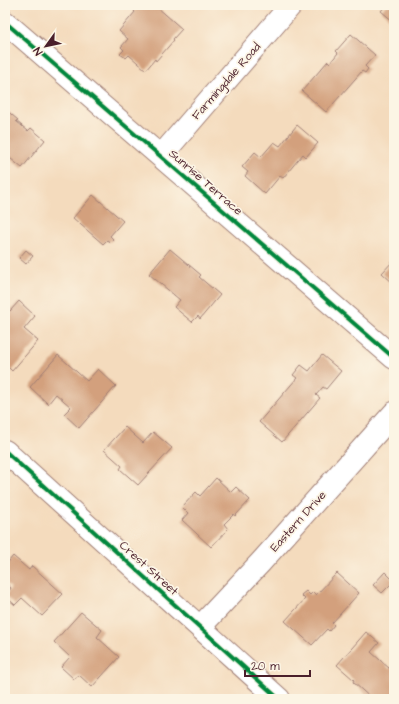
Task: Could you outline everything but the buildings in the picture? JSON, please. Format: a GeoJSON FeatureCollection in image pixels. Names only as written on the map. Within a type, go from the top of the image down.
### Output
{"type":"FeatureCollection","features":[{"type":"Feature","properties":{"kind":"street","name":"Farmingdale Road"},"geometry":{"type":"LineString","coordinates":[[161,156],[291,5]]}},
{"type":"Feature","properties":{"kind":"street","name":"Sunrise Terrace"},"geometry":{"type":"LineString","coordinates":[[5,22],[394,358]]}},
{"type":"Feature","properties":{"kind":"street","name":"Eastern Drive"},"geometry":{"type":"LineString","coordinates":[[200,628],[262,562],[394,413]]}},
{"type":"Feature","properties":{"kind":"street","name":"Crest Street"},"geometry":{"type":"LineString","coordinates":[[5,451],[279,699]]}},
{"type":"Feature","properties":{"kind":"cycle path"},"geometry":{"type":"LineString","coordinates":[[5,22],[394,358]]}},
{"type":"Feature","properties":{"kind":"cycle path"},"geometry":{"type":"LineString","coordinates":[[5,451],[279,699]]}}]}
